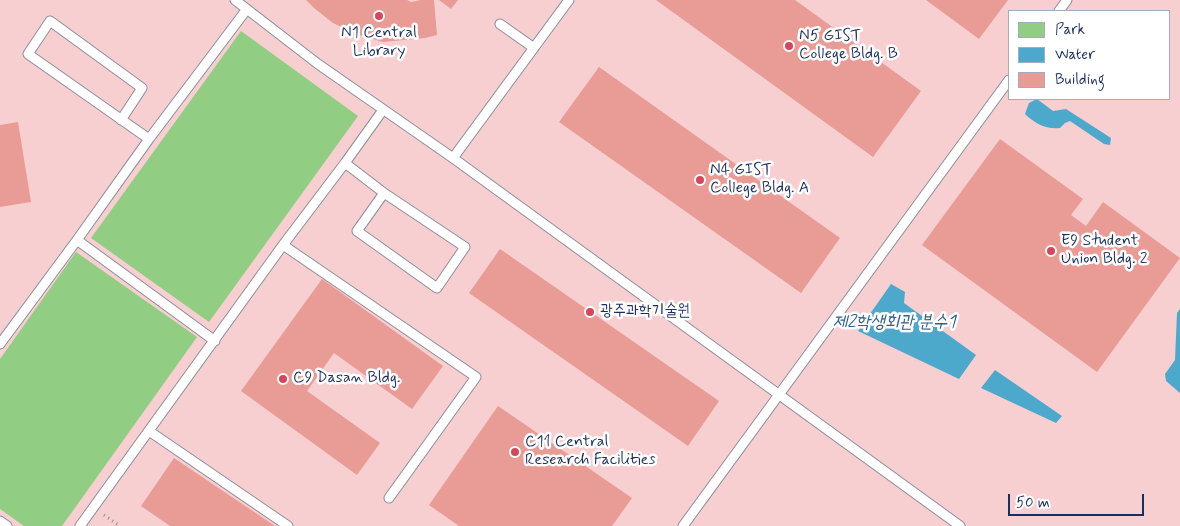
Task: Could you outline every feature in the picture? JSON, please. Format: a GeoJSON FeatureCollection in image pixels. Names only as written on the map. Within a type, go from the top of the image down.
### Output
{"type":"FeatureCollection","features":[{"type":"Feature","properties":{"kind":"lane"},"geometry":{"type":"LineString","coordinates":[[236,0],[318,64],[453,158],[960,526]]}},
{"type":"Feature","properties":{"kind":"lane"},"geometry":{"type":"LineString","coordinates":[[453,158],[569,0]]}},
{"type":"Feature","properties":{"kind":"lane"},"geometry":{"type":"LineString","coordinates":[[0,342],[247,9]]}},
{"type":"Feature","properties":{"kind":"lane"},"geometry":{"type":"LineString","coordinates":[[121,120],[142,88],[50,21],[28,54],[121,120],[149,139]]}},
{"type":"Feature","properties":{"kind":"lane"},"geometry":{"type":"LineString","coordinates":[[500,24],[534,48]]}},
{"type":"Feature","properties":{"kind":"lane"},"geometry":{"type":"LineString","coordinates":[[683,526],[1008,81]]}},
{"type":"Feature","properties":{"kind":"lane"},"geometry":{"type":"LineString","coordinates":[[80,526],[383,110]]}},
{"type":"Feature","properties":{"kind":"lane"},"geometry":{"type":"LineString","coordinates":[[346,163],[384,193],[466,246],[437,288],[357,232],[384,193]]}},
{"type":"Feature","properties":{"kind":"lane"},"geometry":{"type":"LineString","coordinates":[[77,240],[215,341]]}},
{"type":"Feature","properties":{"kind":"lane"},"geometry":{"type":"LineString","coordinates":[[283,245],[476,377],[389,498]]}},
{"type":"Feature","properties":{"kind":"lane"},"geometry":{"type":"LineString","coordinates":[[149,431],[288,526]]}},
{"type":"Feature","properties":{"kind":"lane"},"geometry":{"type":"LineString","coordinates":[[0,521],[7,526]]}},
{"type":"Feature","properties":{"kind":"path"},"geometry":{"type":"LineString","coordinates":[[94,507],[120,526]]}},
{"type":"Feature","properties":{"kind":"shaded area","name":"광주과학기술원"},"geometry":{"type":"Polygon","coordinates":[[[0,0],[1180,0],[1180,526],[0,526],[0,0]]]}},
{"type":"Feature","properties":{"kind":"green space"},"geometry":{"type":"Polygon","coordinates":[[[241,31],[358,116],[209,322],[91,238],[241,31]]]}},
{"type":"Feature","properties":{"kind":"green space"},"geometry":{"type":"Polygon","coordinates":[[[76,252],[197,337],[62,526],[24,526],[0,509],[0,359],[76,252]]]}},
{"type":"Feature","properties":{"kind":"water"},"geometry":{"type":"Polygon","coordinates":[[[1038,100],[1053,111],[1066,109],[1111,138],[1110,145],[1104,144],[1070,121],[1060,128],[1046,127],[1037,123],[1025,114],[1029,103],[1038,100]]]}},
{"type":"Feature","properties":{"kind":"water","name":"제2학생회관 분수1"},"geometry":{"type":"Polygon","coordinates":[[[891,284],[905,292],[904,303],[976,355],[959,379],[858,331],[891,284]]]}},
{"type":"Feature","properties":{"kind":"water"},"geometry":{"type":"Polygon","coordinates":[[[1180,309],[1180,393],[1166,381],[1165,374],[1175,360],[1177,313],[1180,309]]]}},
{"type":"Feature","properties":{"kind":"water"},"geometry":{"type":"Polygon","coordinates":[[[995,370],[1062,416],[1056,423],[981,388],[995,370]]]}},
{"type":"Feature","properties":{"kind":"building","name":"N1 Central Library"},"geometry":{"type":"Polygon","coordinates":[[[306,0],[407,0],[411,2],[434,0],[437,35],[383,42],[356,34],[333,23],[306,0]]]}},
{"type":"Feature","properties":{"kind":"building"},"geometry":{"type":"Polygon","coordinates":[[[439,0],[458,0],[451,9],[439,0]]]}},
{"type":"Feature","properties":{"kind":"building","name":"N5 GIST College Bldg. B"},"geometry":{"type":"Polygon","coordinates":[[[656,0],[795,0],[921,91],[873,157],[656,0]]]}},
{"type":"Feature","properties":{"kind":"building"},"geometry":{"type":"Polygon","coordinates":[[[926,0],[1008,0],[979,39],[926,0]]]}},
{"type":"Feature","properties":{"kind":"building","name":"N4 GIST College Bldg. A"},"geometry":{"type":"Polygon","coordinates":[[[599,67],[840,238],[801,293],[559,122],[599,67]]]}},
{"type":"Feature","properties":{"kind":"building"},"geometry":{"type":"Polygon","coordinates":[[[18,122],[31,202],[0,207],[0,125],[18,122]]]}},
{"type":"Feature","properties":{"kind":"building","name":"E9 Student Union Bldg. 2"},"geometry":{"type":"Polygon","coordinates":[[[1000,139],[1083,199],[1071,215],[1086,226],[1103,202],[1180,258],[1097,372],[922,245],[1000,139]]]}},
{"type":"Feature","properties":{"kind":"building"},"geometry":{"type":"Polygon","coordinates":[[[500,249],[719,401],[688,446],[469,293],[500,249]]]}},
{"type":"Feature","properties":{"kind":"building","name":"C9 Dasan Bldg."},"geometry":{"type":"Polygon","coordinates":[[[322,279],[443,366],[412,409],[334,353],[307,391],[380,443],[357,475],[241,391],[322,279]]]}},
{"type":"Feature","properties":{"kind":"building","name":"C11 Central Research Facilities"},"geometry":{"type":"Polygon","coordinates":[[[498,406],[632,498],[612,526],[459,526],[429,505],[498,406]]]}},
{"type":"Feature","properties":{"kind":"building"},"geometry":{"type":"Polygon","coordinates":[[[174,458],[275,526],[170,526],[141,506],[174,458]]]}},
{"type":"Feature","properties":{"kind":"place","name":"N1 Central Library"},"geometry":{"type":"Point","coordinates":[379,16]}},
{"type":"Feature","properties":{"kind":"place","name":"N5 GIST College Bldg. B"},"geometry":{"type":"Point","coordinates":[789,46]}},
{"type":"Feature","properties":{"kind":"place","name":"N4 GIST College Bldg. A"},"geometry":{"type":"Point","coordinates":[700,180]}},
{"type":"Feature","properties":{"kind":"place","name":"E9 Student Union Bldg. 2"},"geometry":{"type":"Point","coordinates":[1051,251]}},
{"type":"Feature","properties":{"kind":"place","name":"광주과학기술원"},"geometry":{"type":"Point","coordinates":[590,312]}},
{"type":"Feature","properties":{"kind":"place","name":"C9 Dasan Bldg."},"geometry":{"type":"Point","coordinates":[283,379]}},
{"type":"Feature","properties":{"kind":"place","name":"C11 Central Research Facilities"},"geometry":{"type":"Point","coordinates":[515,452]}}]}
